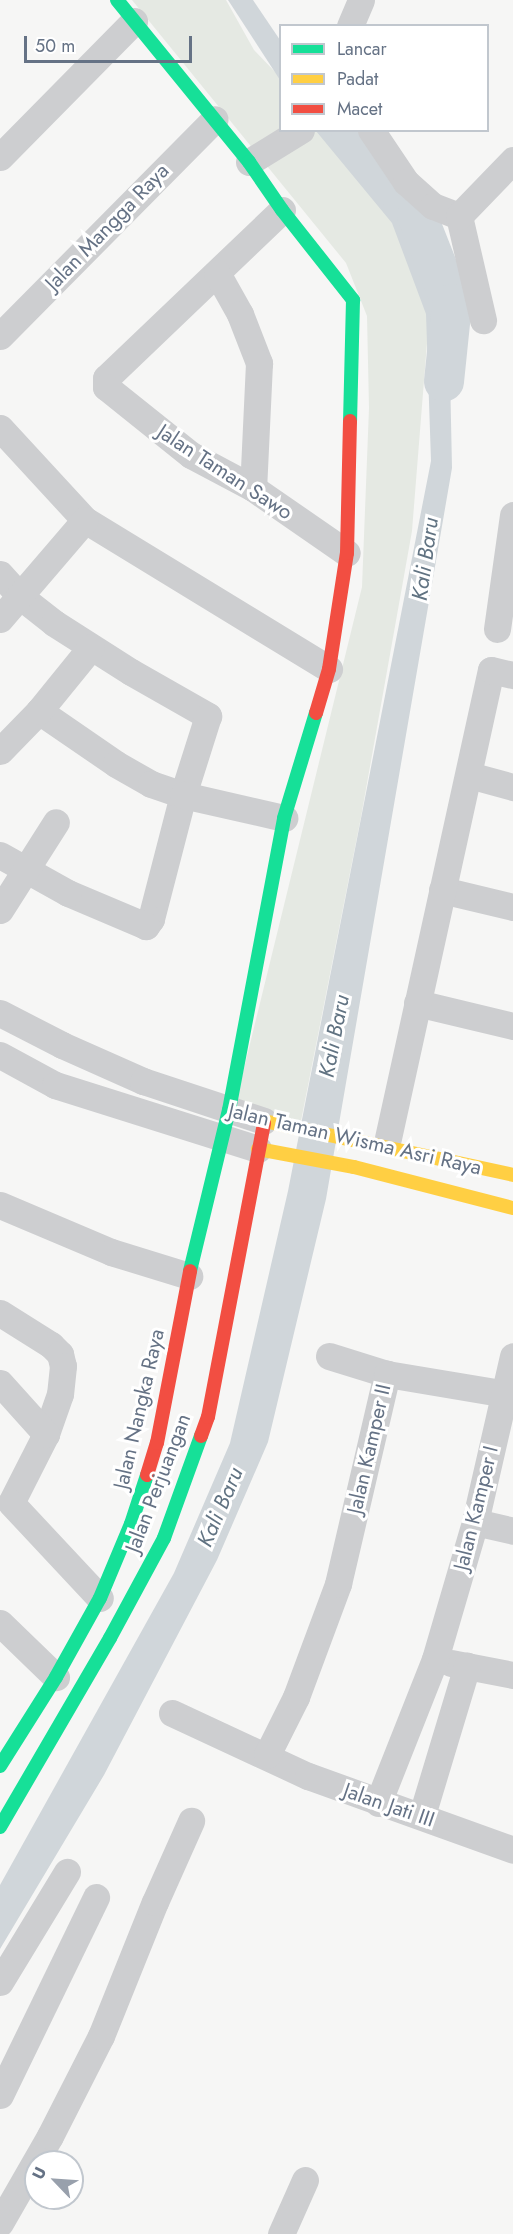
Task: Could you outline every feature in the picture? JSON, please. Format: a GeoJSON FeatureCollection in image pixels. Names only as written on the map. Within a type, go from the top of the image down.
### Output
{"type":"FeatureCollection","features":[{"type":"Feature","properties":{"kind":"street","name":"Jalan Nangka Raya"},"geometry":{"type":"LineString","coordinates":[[0,1766],[56,1677],[100,1598],[127,1534],[158,1443],[189,1276],[229,1110],[284,818],[329,669],[346,553],[353,300],[282,210],[249,162],[117,0]]}},
{"type":"Feature","properties":{"kind":"street"},"geometry":{"type":"LineString","coordinates":[[351,24],[361,0]]}},
{"type":"Feature","properties":{"kind":"street"},"geometry":{"type":"LineString","coordinates":[[0,157],[134,21]]}},
{"type":"Feature","properties":{"kind":"street","name":"Jalan Mangga Raya"},"geometry":{"type":"LineString","coordinates":[[0,336],[215,119]]}},
{"type":"Feature","properties":{"kind":"street"},"geometry":{"type":"LineString","coordinates":[[249,162],[298,132]]}},
{"type":"Feature","properties":{"kind":"street"},"geometry":{"type":"LineString","coordinates":[[372,132],[405,182],[433,206],[459,216]]}},
{"type":"Feature","properties":{"kind":"street"},"geometry":{"type":"LineString","coordinates":[[459,216],[513,160]]}},
{"type":"Feature","properties":{"kind":"street","name":"Jalan Taman Sawo"},"geometry":{"type":"LineString","coordinates":[[282,210],[106,378],[106,387],[191,455],[253,488],[346,553]]}},
{"type":"Feature","properties":{"kind":"street"},"geometry":{"type":"LineString","coordinates":[[459,216],[483,320]]}},
{"type":"Feature","properties":{"kind":"street"},"geometry":{"type":"LineString","coordinates":[[217,273],[240,314],[258,363],[253,488]]}},
{"type":"Feature","properties":{"kind":"street"},"geometry":{"type":"LineString","coordinates":[[0,428],[85,520],[329,669]]}},
{"type":"Feature","properties":{"kind":"street"},"geometry":{"type":"LineString","coordinates":[[497,629],[510,552],[513,515]]}},
{"type":"Feature","properties":{"kind":"street"},"geometry":{"type":"LineString","coordinates":[[0,619],[85,520]]}},
{"type":"Feature","properties":{"kind":"street"},"geometry":{"type":"LineString","coordinates":[[0,574],[21,597],[91,648],[207,713],[151,919],[146,926],[77,897],[0,855]]}},
{"type":"Feature","properties":{"kind":"street"},"geometry":{"type":"LineString","coordinates":[[0,751],[39,711],[91,648]]}},
{"type":"Feature","properties":{"kind":"street"},"geometry":{"type":"LineString","coordinates":[[388,1138],[442,890],[470,775],[491,670],[513,675]]}},
{"type":"Feature","properties":{"kind":"street"},"geometry":{"type":"LineString","coordinates":[[39,711],[116,764],[151,784],[183,795],[284,818]]}},
{"type":"Feature","properties":{"kind":"street"},"geometry":{"type":"LineString","coordinates":[[470,775],[513,787]]}},
{"type":"Feature","properties":{"kind":"street"},"geometry":{"type":"LineString","coordinates":[[0,910],[56,822]]}},
{"type":"Feature","properties":{"kind":"street"},"geometry":{"type":"LineString","coordinates":[[442,890],[513,907]]}},
{"type":"Feature","properties":{"kind":"street"},"geometry":{"type":"LineString","coordinates":[[417,1003],[513,1026]]}},
{"type":"Feature","properties":{"kind":"street","name":"Jalan Taman Wisma Asri Raya"},"geometry":{"type":"LineString","coordinates":[[0,1013],[62,1045],[143,1081],[229,1110],[277,1124],[513,1175]]}},
{"type":"Feature","properties":{"kind":"street","name":"Jalan Taman Wisma Asri Raya"},"geometry":{"type":"LineString","coordinates":[[0,1055],[55,1085],[222,1139],[258,1149],[354,1167],[513,1208]]}},
{"type":"Feature","properties":{"kind":"street","name":"Jalan Perjuangan"},"geometry":{"type":"LineString","coordinates":[[0,1827],[110,1638],[164,1538],[208,1416],[258,1149],[277,1124]]}},
{"type":"Feature","properties":{"kind":"street"},"geometry":{"type":"LineString","coordinates":[[354,1167],[358,1142]]}},
{"type":"Feature","properties":{"kind":"street"},"geometry":{"type":"LineString","coordinates":[[0,1205],[111,1252],[189,1276]]}},
{"type":"Feature","properties":{"kind":"street"},"geometry":{"type":"LineString","coordinates":[[0,1313],[33,1333],[60,1354],[63,1365],[60,1394],[46,1434],[5,1498],[100,1598]]}},
{"type":"Feature","properties":{"kind":"street"},"geometry":{"type":"LineString","coordinates":[[329,1356],[387,1374]]}},
{"type":"Feature","properties":{"kind":"street","name":"Jalan Kamper I"},"geometry":{"type":"LineString","coordinates":[[378,1803],[435,1659],[509,1394],[513,1356]]}},
{"type":"Feature","properties":{"kind":"street","name":"Jalan Kamper II"},"geometry":{"type":"LineString","coordinates":[[267,1755],[316,1647],[338,1584],[387,1374],[509,1394]]}},
{"type":"Feature","properties":{"kind":"street"},"geometry":{"type":"LineString","coordinates":[[0,1383],[46,1434]]}},
{"type":"Feature","properties":{"kind":"street"},"geometry":{"type":"LineString","coordinates":[[475,1522],[513,1531]]}},
{"type":"Feature","properties":{"kind":"street"},"geometry":{"type":"LineString","coordinates":[[0,1623],[56,1677]]}},
{"type":"Feature","properties":{"kind":"street"},"geometry":{"type":"LineString","coordinates":[[435,1659],[513,1675]]}},
{"type":"Feature","properties":{"kind":"street"},"geometry":{"type":"LineString","coordinates":[[422,1815],[467,1666]]}},
{"type":"Feature","properties":{"kind":"street","name":"Jalan Jati III"},"geometry":{"type":"LineString","coordinates":[[172,1713],[267,1755],[308,1776],[378,1803],[422,1815],[513,1850]]}},
{"type":"Feature","properties":{"kind":"street"},"geometry":{"type":"LineString","coordinates":[[0,2223],[50,2136],[101,2036],[155,1902],[191,1821]]}},
{"type":"Feature","properties":{"kind":"street"},"geometry":{"type":"LineString","coordinates":[[0,1983],[67,1872]]}},
{"type":"Feature","properties":{"kind":"street"},"geometry":{"type":"LineString","coordinates":[[0,2095],[96,1897]]}},
{"type":"Feature","properties":{"kind":"street"},"geometry":{"type":"LineString","coordinates":[[281,2234],[305,2180]]}},
{"type":"Feature","properties":{"kind":"shaded area"},"geometry":{"type":"Polygon","coordinates":[[[132,0],[226,0],[254,50],[279,76],[279,132],[322,132],[414,246],[429,318],[412,531],[361,817],[301,1121],[235,1105],[362,587],[369,408],[367,316],[346,263],[132,0]]]}},
{"type":"Feature","properties":{"kind":"water"},"geometry":{"type":"Polygon","coordinates":[[[228,0],[253,0],[279,39],[279,78],[228,0]]]}},
{"type":"Feature","properties":{"kind":"water"},"geometry":{"type":"Polygon","coordinates":[[[317,132],[351,132],[388,173],[425,249],[449,325],[452,468],[326,1199],[268,1442],[217,1560],[104,1775],[0,1949],[0,1885],[174,1573],[230,1443],[288,1191],[431,461],[426,314],[392,223],[317,132]]]}},
{"type":"Feature","properties":{"kind":"waterway","name":"Kali Baru"},"geometry":{"type":"LineString","coordinates":[[353,132],[417,215],[452,304],[444,382]]}},
{"type":"Feature","properties":{"kind":"traffic: fast"},"geometry":{"type":"LineString","coordinates":[[117,0],[249,162],[282,210],[353,300],[350,421]]}},
{"type":"Feature","properties":{"kind":"traffic: fast"},"geometry":{"type":"LineString","coordinates":[[190,1271],[229,1110],[284,818],[316,713]]}},
{"type":"Feature","properties":{"kind":"traffic: fast"},"geometry":{"type":"LineString","coordinates":[[0,1827],[110,1638],[164,1538],[201,1436]]}},
{"type":"Feature","properties":{"kind":"traffic: fast"},"geometry":{"type":"LineString","coordinates":[[0,1766],[56,1677],[100,1598],[131,1524],[147,1475]]}},
{"type":"Feature","properties":{"kind":"traffic: slow"},"geometry":{"type":"LineString","coordinates":[[264,1123],[264,1121],[513,1175]]}},
{"type":"Feature","properties":{"kind":"traffic: slow"},"geometry":{"type":"LineString","coordinates":[[258,1149],[354,1167],[513,1208]]}},
{"type":"Feature","properties":{"kind":"traffic: jam"},"geometry":{"type":"LineString","coordinates":[[316,713],[329,669],[347,553],[350,421]]}},
{"type":"Feature","properties":{"kind":"traffic: jam"},"geometry":{"type":"LineString","coordinates":[[201,1436],[208,1417],[264,1123]]}},
{"type":"Feature","properties":{"kind":"traffic: jam"},"geometry":{"type":"LineString","coordinates":[[147,1475],[157,1443],[190,1271]]}}]}
